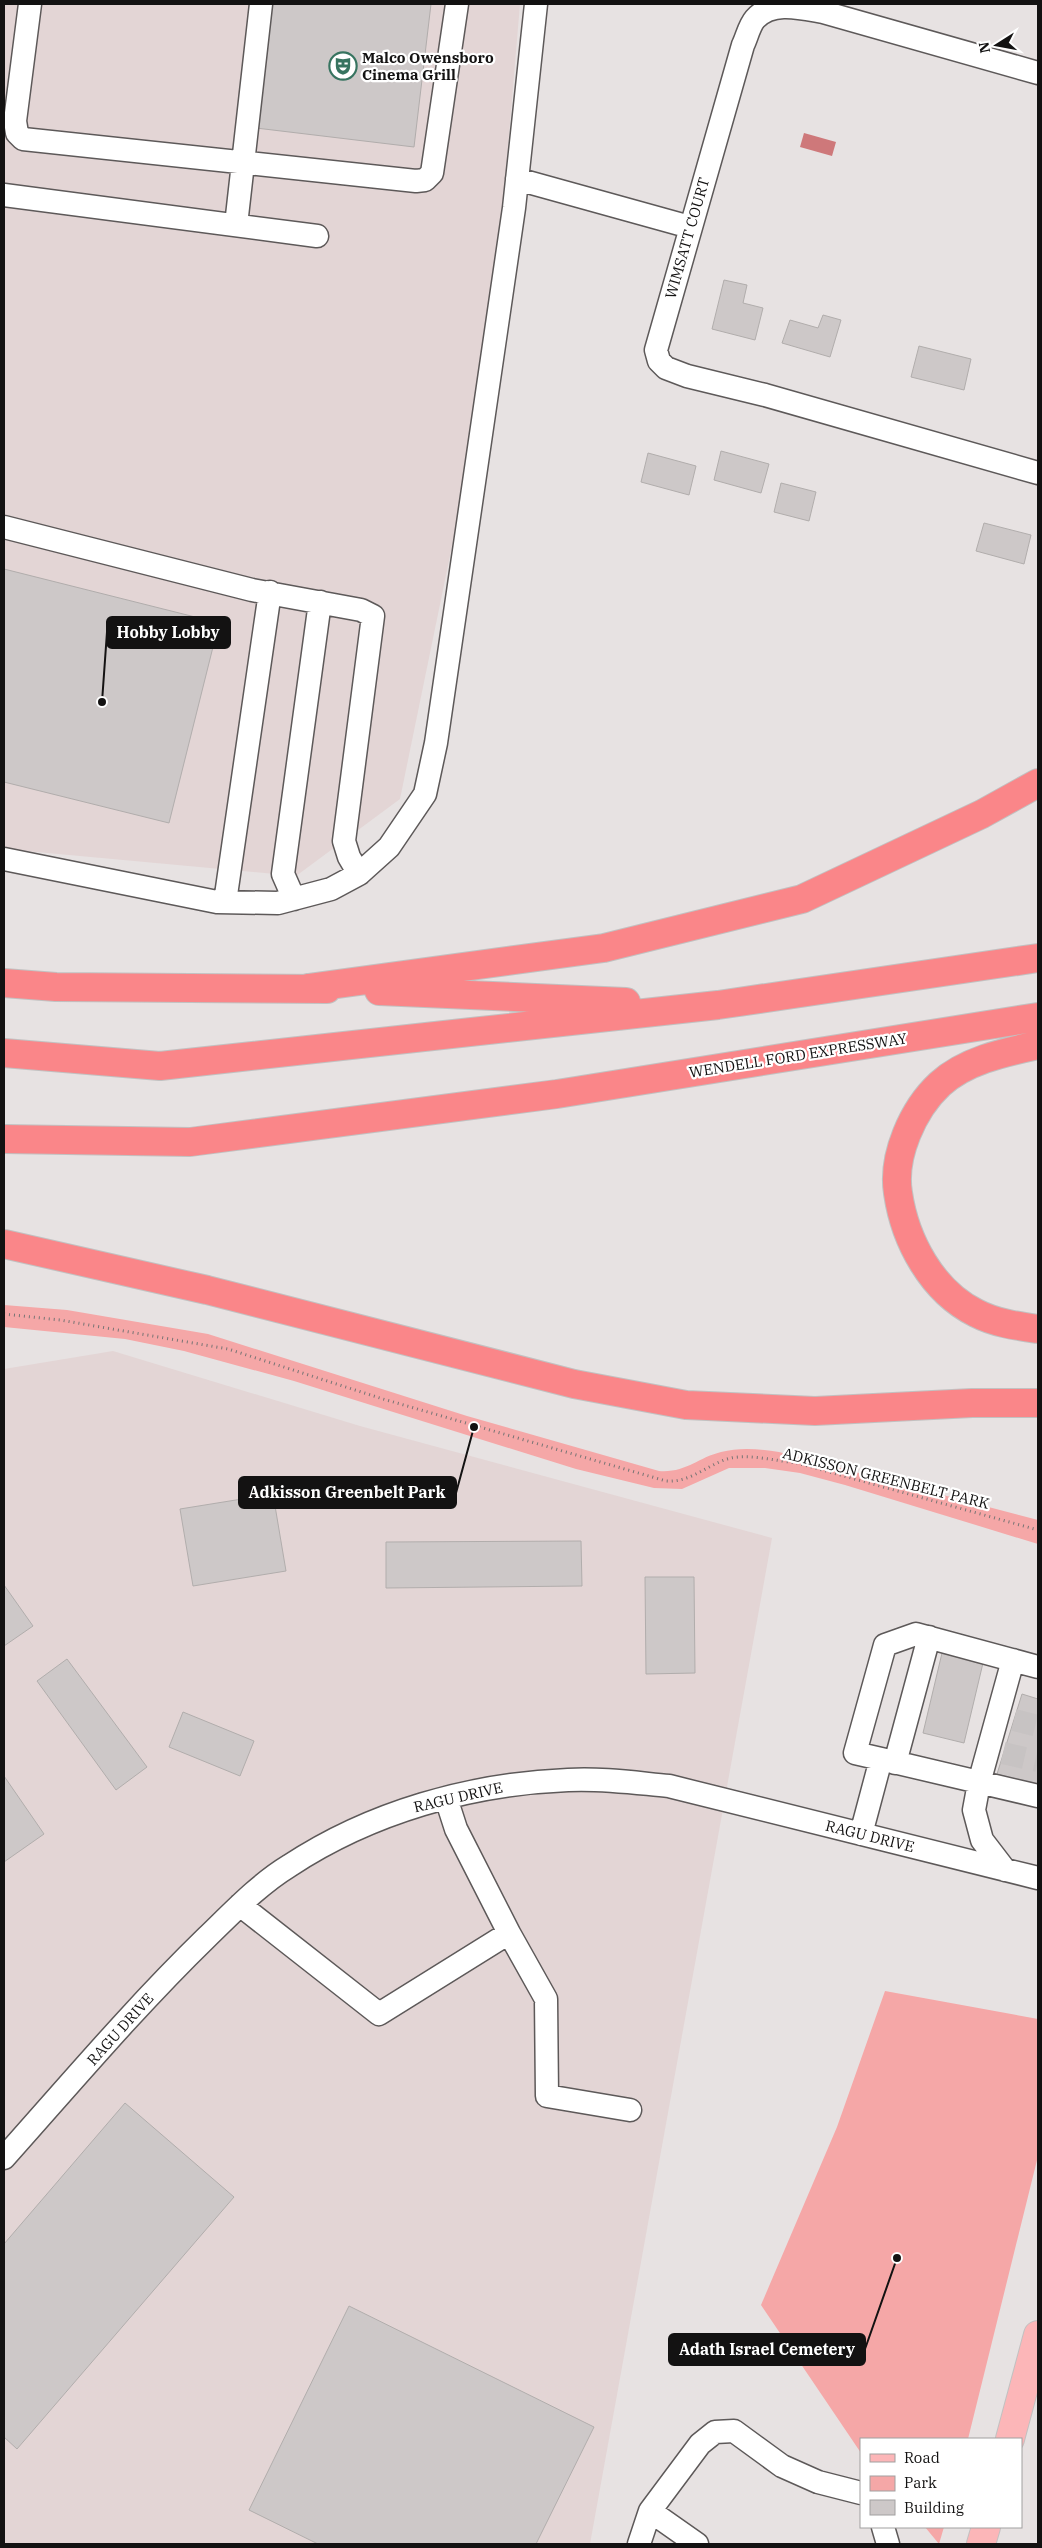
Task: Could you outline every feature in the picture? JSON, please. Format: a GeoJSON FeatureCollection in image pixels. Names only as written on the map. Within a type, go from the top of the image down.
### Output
{"type":"FeatureCollection","features":[{"type":"Feature","properties":{"kind":"highway"},"geometry":{"type":"LineString","coordinates":[[308,988],[604,948],[802,899],[982,814],[1038,784]]}},
{"type":"Feature","properties":{"kind":"highway"},"geometry":{"type":"LineString","coordinates":[[4,1053],[160,1066],[718,1005],[1038,958]]}},
{"type":"Feature","properties":{"kind":"highway"},"geometry":{"type":"LineString","coordinates":[[4,983],[56,987],[308,988],[718,1005]]}},
{"type":"Feature","properties":{"kind":"highway","name":"WENDELL FORD EXPRESSWAY"},"geometry":{"type":"LineString","coordinates":[[4,1139],[190,1142],[557,1094],[1038,1017]]}},
{"type":"Feature","properties":{"kind":"highway"},"geometry":{"type":"LineString","coordinates":[[1038,1045],[975,1063],[942,1082],[935,1089],[922,1104],[908,1131],[898,1172],[897,1193],[911,1240],[919,1257],[942,1288],[975,1313],[1001,1323],[1038,1329]]}},
{"type":"Feature","properties":{"kind":"highway"},"geometry":{"type":"LineString","coordinates":[[4,1244],[207,1290],[574,1384],[686,1405],[814,1411],[972,1403],[1038,1403]]}},
{"type":"Feature","properties":{"kind":"main road"},"geometry":{"type":"LineString","coordinates":[[1010,2438],[1038,2335]]}},
{"type":"Feature","properties":{"kind":"main road"},"geometry":{"type":"LineString","coordinates":[[981,2544],[986,2528]]}},
{"type":"Feature","properties":{"kind":"street"},"geometry":{"type":"LineString","coordinates":[[30,4],[15,121],[17,133],[23,139],[243,163],[425,180],[432,173],[457,4]]}},
{"type":"Feature","properties":{"kind":"street"},"geometry":{"type":"LineString","coordinates":[[236,225],[258,4]]}},
{"type":"Feature","properties":{"kind":"street"},"geometry":{"type":"LineString","coordinates":[[4,859],[225,902],[278,903],[331,889],[359,874],[389,847],[425,794],[436,743],[517,179],[536,4]]}},
{"type":"Feature","properties":{"kind":"street","name":"WIMSATT COURT"},"geometry":{"type":"LineString","coordinates":[[1038,73],[823,12],[790,6],[763,12],[754,20],[743,45],[657,338],[656,350],[659,361],[666,368],[687,376],[765,395],[1038,472]]}},
{"type":"Feature","properties":{"kind":"street"},"geometry":{"type":"LineString","coordinates":[[517,179],[690,227]]}},
{"type":"Feature","properties":{"kind":"street"},"geometry":{"type":"LineString","coordinates":[[4,195],[317,236]]}},
{"type":"Feature","properties":{"kind":"street"},"geometry":{"type":"LineString","coordinates":[[4,527],[252,590],[366,611],[373,616],[344,842],[349,857],[359,874]]}},
{"type":"Feature","properties":{"kind":"street"},"geometry":{"type":"LineString","coordinates":[[225,902],[270,592]]}},
{"type":"Feature","properties":{"kind":"street"},"geometry":{"type":"LineString","coordinates":[[294,899],[284,874],[320,602]]}},
{"type":"Feature","properties":{"kind":"street"},"geometry":{"type":"LineString","coordinates":[[1038,1668],[916,1634],[885,1646],[855,1753],[1038,1796]]}},
{"type":"Feature","properties":{"kind":"street"},"geometry":{"type":"LineString","coordinates":[[862,1834],[929,1637]]}},
{"type":"Feature","properties":{"kind":"street"},"geometry":{"type":"LineString","coordinates":[[1005,1870],[982,1840],[974,1810],[979,1783],[996,1752],[1006,1718],[1013,1660]]}},
{"type":"Feature","properties":{"kind":"street","name":"RAGU DRIVE"},"geometry":{"type":"LineString","coordinates":[[8,2144],[178,1965],[240,1905],[288,1866],[330,1841],[374,1821],[446,1798],[520,1783],[570,1780],[620,1781],[669,1786],[1038,1878]]}},
{"type":"Feature","properties":{"kind":"street"},"geometry":{"type":"LineString","coordinates":[[446,1798],[456,1829],[546,1999],[547,2096],[630,2110]]}},
{"type":"Feature","properties":{"kind":"street"},"geometry":{"type":"LineString","coordinates":[[240,1905],[293,1949],[379,2014],[509,1932]]}},
{"type":"Feature","properties":{"kind":"street"},"geometry":{"type":"LineString","coordinates":[[639,2544],[650,2511],[700,2444],[715,2432],[734,2431],[782,2466],[818,2482],[860,2494]]}},
{"type":"Feature","properties":{"kind":"street"},"geometry":{"type":"LineString","coordinates":[[650,2511],[697,2544]]}},
{"type":"Feature","properties":{"kind":"street"},"geometry":{"type":"LineString","coordinates":[[883,2528],[888,2544]]}},
{"type":"Feature","properties":{"kind":"path","name":"ADKISSON GREENBELT PARK"},"geometry":{"type":"LineString","coordinates":[[4,1314],[60,1320],[228,1349],[383,1399],[666,1482],[676,1482],[690,1477],[729,1458],[796,1463],[1038,1530]]}},
{"type":"Feature","properties":{"kind":"shaded area"},"geometry":{"type":"Polygon","coordinates":[[[4,4],[520,4],[490,361],[400,799],[296,876],[4,849],[4,4]]]}},
{"type":"Feature","properties":{"kind":"shaded area"},"geometry":{"type":"Polygon","coordinates":[[[804,133],[836,142],[832,156],[800,147],[804,133]]]}},
{"type":"Feature","properties":{"kind":"shaded area"},"geometry":{"type":"Polygon","coordinates":[[[113,1351],[360,1426],[772,1538],[590,2544],[4,2544],[4,1369],[113,1351]]]}},
{"type":"Feature","properties":{"kind":"green space"},"geometry":{"type":"Polygon","coordinates":[[[4,1305],[67,1310],[208,1334],[467,1416],[659,1471],[677,1470],[728,1450],[750,1449],[779,1452],[1038,1520],[1038,1544],[800,1473],[765,1468],[729,1468],[682,1489],[654,1488],[576,1469],[294,1381],[184,1351],[125,1339],[4,1327],[4,1305]]]}},
{"type":"Feature","properties":{"kind":"green space"},"geometry":{"type":"Polygon","coordinates":[[[885,1991],[1038,2019],[1038,2156],[968,2438],[860,2438],[860,2452],[761,2305],[837,2127],[885,1991]]]}},
{"type":"Feature","properties":{"kind":"green space"},"geometry":{"type":"Polygon","coordinates":[[[926,2528],[944,2528],[939,2544],[926,2528]]]}},
{"type":"Feature","properties":{"kind":"building","name":"Malco Owensboro Cinema Grill"},"geometry":{"type":"Polygon","coordinates":[[[270,4],[431,4],[414,147],[256,128],[270,4]]]}},
{"type":"Feature","properties":{"kind":"building"},"geometry":{"type":"Polygon","coordinates":[[[724,280],[747,285],[743,303],[763,308],[755,340],[712,329],[724,280]]]}},
{"type":"Feature","properties":{"kind":"building"},"geometry":{"type":"Polygon","coordinates":[[[823,315],[841,320],[830,357],[782,343],[790,320],[818,328],[823,315]]]}},
{"type":"Feature","properties":{"kind":"building"},"geometry":{"type":"Polygon","coordinates":[[[919,346],[971,359],[964,390],[911,377],[919,346]]]}},
{"type":"Feature","properties":{"kind":"building"},"geometry":{"type":"Polygon","coordinates":[[[721,451],[769,464],[761,493],[714,480],[721,451]]]}},
{"type":"Feature","properties":{"kind":"building"},"geometry":{"type":"Polygon","coordinates":[[[648,453],[696,466],[689,495],[641,482],[648,453]]]}},
{"type":"Feature","properties":{"kind":"building"},"geometry":{"type":"Polygon","coordinates":[[[781,483],[816,492],[809,521],[774,512],[781,483]]]}},
{"type":"Feature","properties":{"kind":"building"},"geometry":{"type":"Polygon","coordinates":[[[984,523],[1031,535],[1024,564],[976,551],[984,523]]]}},
{"type":"Feature","properties":{"kind":"building"},"geometry":{"type":"Polygon","coordinates":[[[4,569],[219,623],[169,823],[4,782],[4,569]]]}},
{"type":"Feature","properties":{"kind":"building"},"geometry":{"type":"Polygon","coordinates":[[[273,1494],[286,1571],[193,1586],[180,1509],[273,1494]]]}},
{"type":"Feature","properties":{"kind":"building"},"geometry":{"type":"Polygon","coordinates":[[[581,1541],[582,1586],[386,1588],[386,1542],[581,1541]]]}},
{"type":"Feature","properties":{"kind":"building"},"geometry":{"type":"Polygon","coordinates":[[[645,1577],[694,1577],[695,1673],[646,1674],[645,1577]]]}},
{"type":"Feature","properties":{"kind":"building"},"geometry":{"type":"Polygon","coordinates":[[[4,1585],[33,1626],[4,1646],[4,1585]]]}},
{"type":"Feature","properties":{"kind":"building"},"geometry":{"type":"Polygon","coordinates":[[[942,1653],[983,1663],[964,1743],[923,1733],[942,1653]]]}},
{"type":"Feature","properties":{"kind":"building"},"geometry":{"type":"Polygon","coordinates":[[[67,1659],[147,1767],[116,1790],[37,1681],[67,1659]]]}},
{"type":"Feature","properties":{"kind":"building"},"geometry":{"type":"Polygon","coordinates":[[[1022,1694],[1038,1699],[1038,1786],[997,1774],[1022,1694]]]}},
{"type":"Feature","properties":{"kind":"building"},"geometry":{"type":"Polygon","coordinates":[[[183,1712],[254,1741],[240,1776],[169,1747],[183,1712]]]}},
{"type":"Feature","properties":{"kind":"building"},"geometry":{"type":"Polygon","coordinates":[[[4,1776],[44,1834],[4,1862],[4,1776]]]}},
{"type":"Feature","properties":{"kind":"building"},"geometry":{"type":"Polygon","coordinates":[[[125,2103],[234,2197],[17,2449],[4,2437],[4,2244],[125,2103]]]}},
{"type":"Feature","properties":{"kind":"building"},"geometry":{"type":"Polygon","coordinates":[[[349,2306],[594,2427],[536,2544],[318,2544],[249,2510],[349,2306]]]}},
{"type":"Feature","properties":{"kind":"tunnel"},"geometry":{"type":"LineString","coordinates":[[1014,1720],[1038,1726]]}},
{"type":"Feature","properties":{"kind":"tunnel"},"geometry":{"type":"LineString","coordinates":[[1003,1753],[1038,1761]]}},
{"type":"Feature","properties":{"kind":"place","name":"Malco Owensboro Cinema Grill"},"geometry":{"type":"Point","coordinates":[343,66]}},
{"type":"Feature","properties":{"kind":"place","name":"Hobby Lobby"},"geometry":{"type":"Point","coordinates":[102,702]}},
{"type":"Feature","properties":{"kind":"place","name":"Adkisson Greenbelt Park"},"geometry":{"type":"Point","coordinates":[474,1427]}},
{"type":"Feature","properties":{"kind":"place","name":"Adath Israel Cemetery"},"geometry":{"type":"Point","coordinates":[897,2258]}}]}
